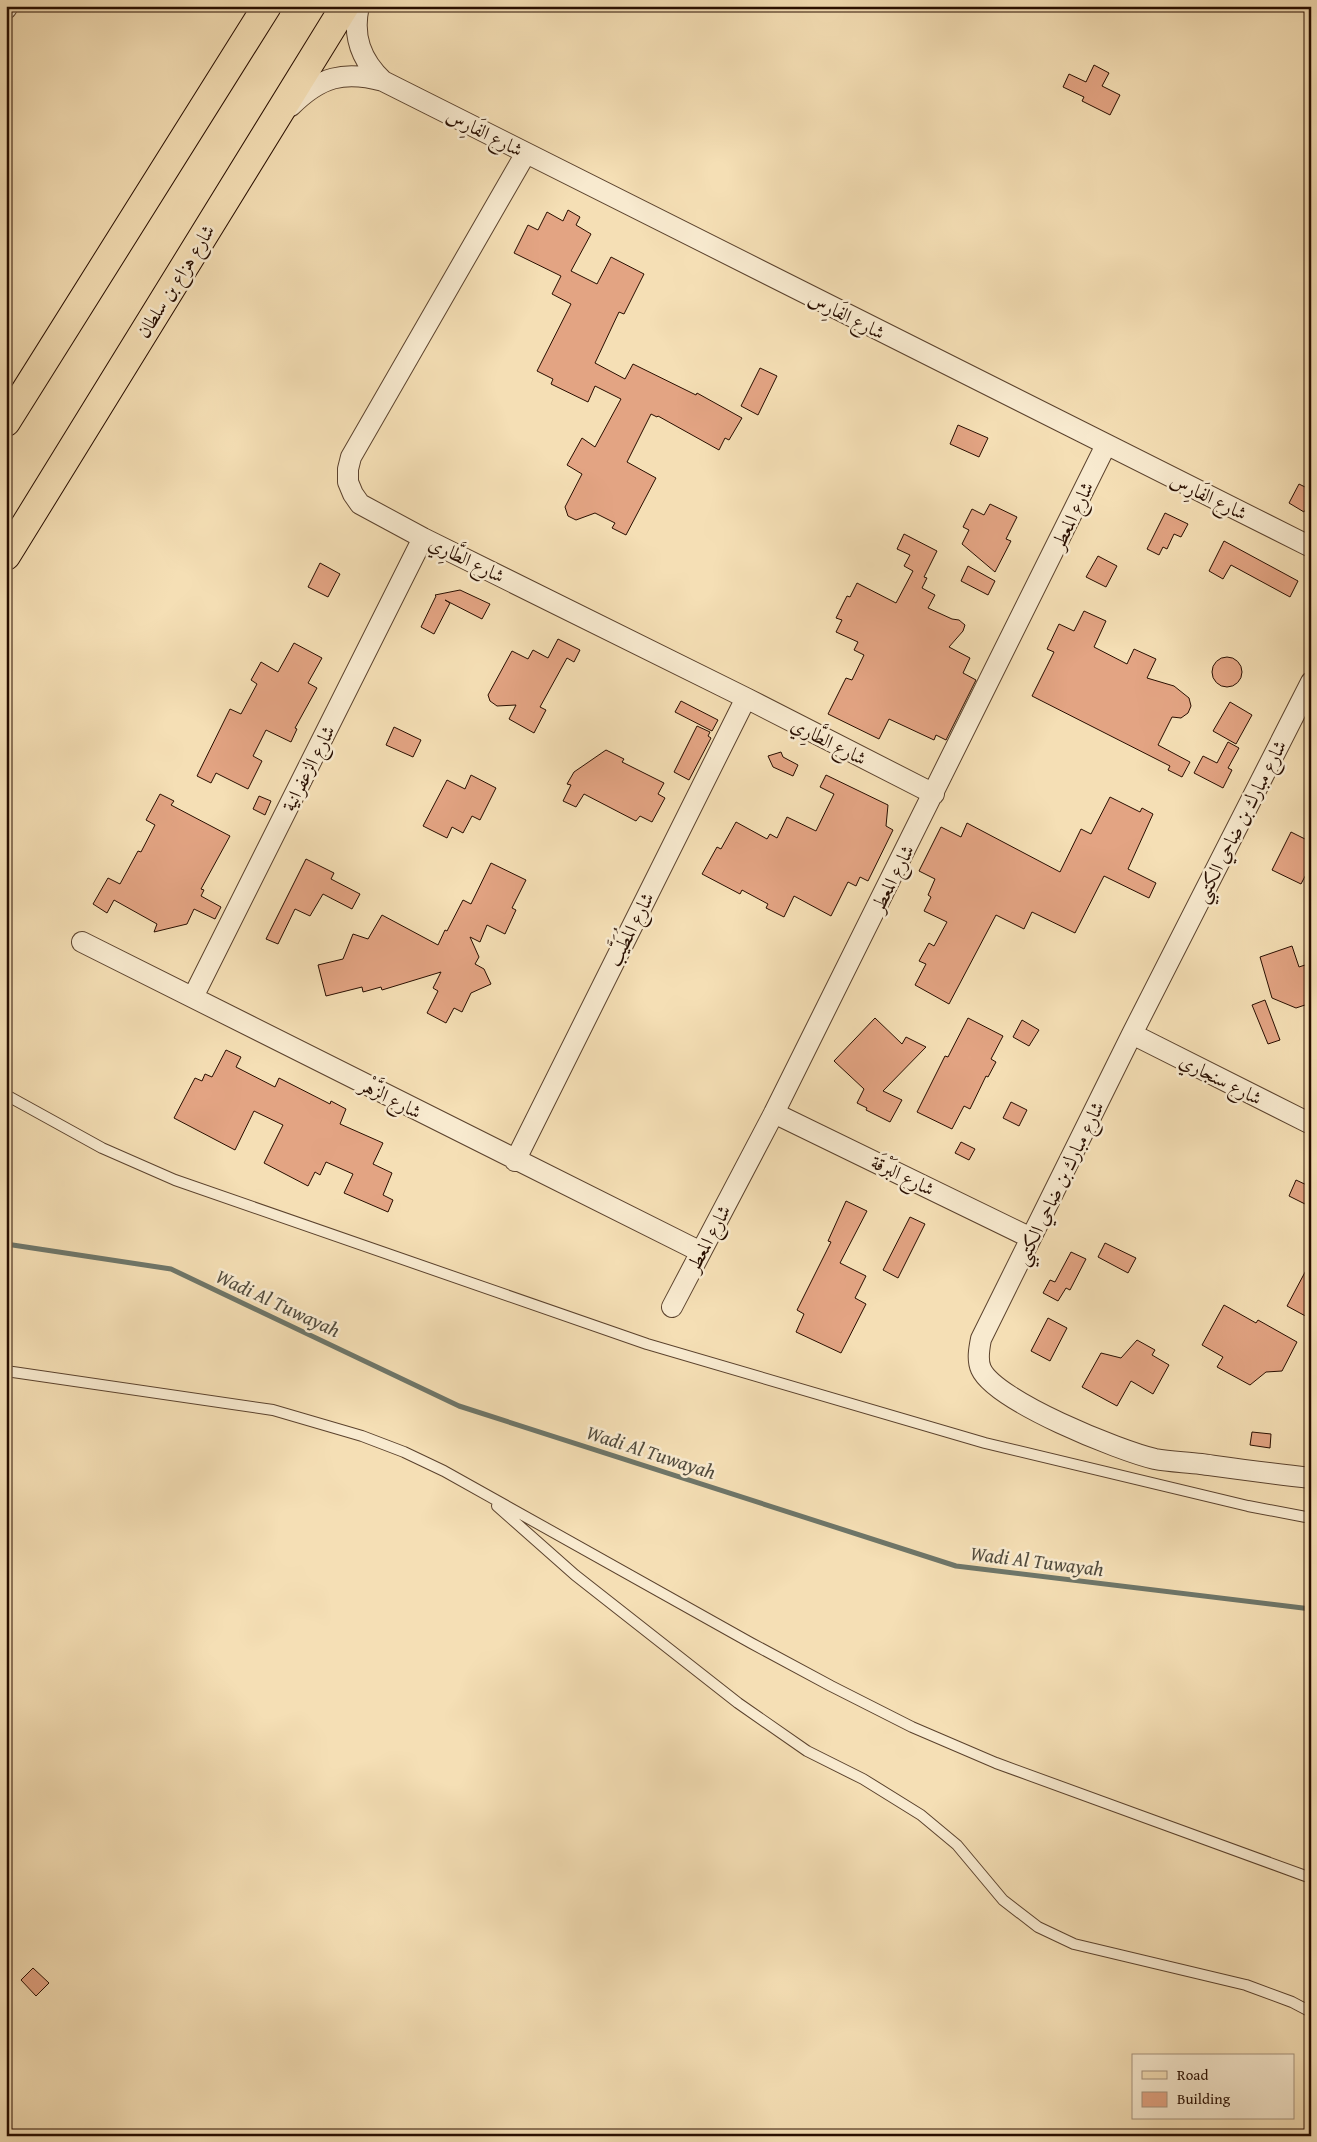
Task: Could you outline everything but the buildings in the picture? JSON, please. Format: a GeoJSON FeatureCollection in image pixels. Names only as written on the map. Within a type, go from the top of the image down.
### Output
{"type":"FeatureCollection","features":[{"type":"Feature","properties":{"kind":"main road"},"geometry":{"type":"LineString","coordinates":[[6,422],[267,6]]}},
{"type":"Feature","properties":{"kind":"main road","name":"شارع هزاع بن سلطان"},"geometry":{"type":"LineString","coordinates":[[6,556],[345,6]]}},
{"type":"Feature","properties":{"kind":"street"},"geometry":{"type":"LineString","coordinates":[[6,10],[8,6]]}},
{"type":"Feature","properties":{"kind":"street","name":"شارع الفَارِس"},"geometry":{"type":"LineString","coordinates":[[359,6],[356,31],[358,45],[372,70],[383,81]]}},
{"type":"Feature","properties":{"kind":"street","name":"شارع الفَارِس"},"geometry":{"type":"LineString","coordinates":[[263,137],[302,94],[316,85],[332,78],[348,76],[365,76],[383,81],[1311,547]]}},
{"type":"Feature","properties":{"kind":"street","name":"شارع الطَّارِي"},"geometry":{"type":"LineString","coordinates":[[526,153],[356,448],[349,463],[348,482],[352,494],[360,504],[424,538],[934,794]]}},
{"type":"Feature","properties":{"kind":"street","name":"شارع المعطر"},"geometry":{"type":"LineString","coordinates":[[672,1307],[774,1113],[1106,445]]}},
{"type":"Feature","properties":{"kind":"street","name":"شارع الزعفرانية"},"geometry":{"type":"LineString","coordinates":[[193,998],[424,538]]}},
{"type":"Feature","properties":{"kind":"street","name":"شارع مبارك بن ضاحي الكتبي"},"geometry":{"type":"LineString","coordinates":[[1308,692],[1132,1034],[981,1339],[978,1354],[981,1369],[989,1381],[1046,1416],[1126,1451],[1156,1459],[1311,1478]]}},
{"type":"Feature","properties":{"kind":"street","name":"شارع المُطَيَّب"},"geometry":{"type":"LineString","coordinates":[[515,1160],[746,698]]}},
{"type":"Feature","properties":{"kind":"street","name":"شارع الزَّهْر"},"geometry":{"type":"LineString","coordinates":[[82,942],[701,1252]]}},
{"type":"Feature","properties":{"kind":"street","name":"شارع سنجاري"},"geometry":{"type":"LineString","coordinates":[[1132,1034],[1311,1124]]}},
{"type":"Feature","properties":{"kind":"street","name":"شارع البَرْقَة"},"geometry":{"type":"LineString","coordinates":[[774,1113],[1032,1238]]}},
{"type":"Feature","properties":{"kind":"lane"},"geometry":{"type":"LineString","coordinates":[[6,1095],[102,1148],[175,1180],[647,1344],[985,1442],[1248,1506],[1311,1518]]}},
{"type":"Feature","properties":{"kind":"lane"},"geometry":{"type":"LineString","coordinates":[[6,1371],[273,1410],[362,1436],[404,1452],[444,1471],[791,1665],[912,1726],[996,1763],[1311,1878]]}},
{"type":"Feature","properties":{"kind":"lane"},"geometry":{"type":"LineString","coordinates":[[483,1493],[574,1575],[738,1703],[807,1751],[863,1779],[921,1815],[957,1845],[1003,1900],[1038,1927],[1074,1944],[1246,1985],[1292,2002],[1311,2012]]}},
{"type":"Feature","properties":{"kind":"waterway","name":"Wadi Al Tuwayah"},"geometry":{"type":"LineString","coordinates":[[6,1244],[171,1269],[459,1406],[956,1566],[1311,1609]]}}]}
